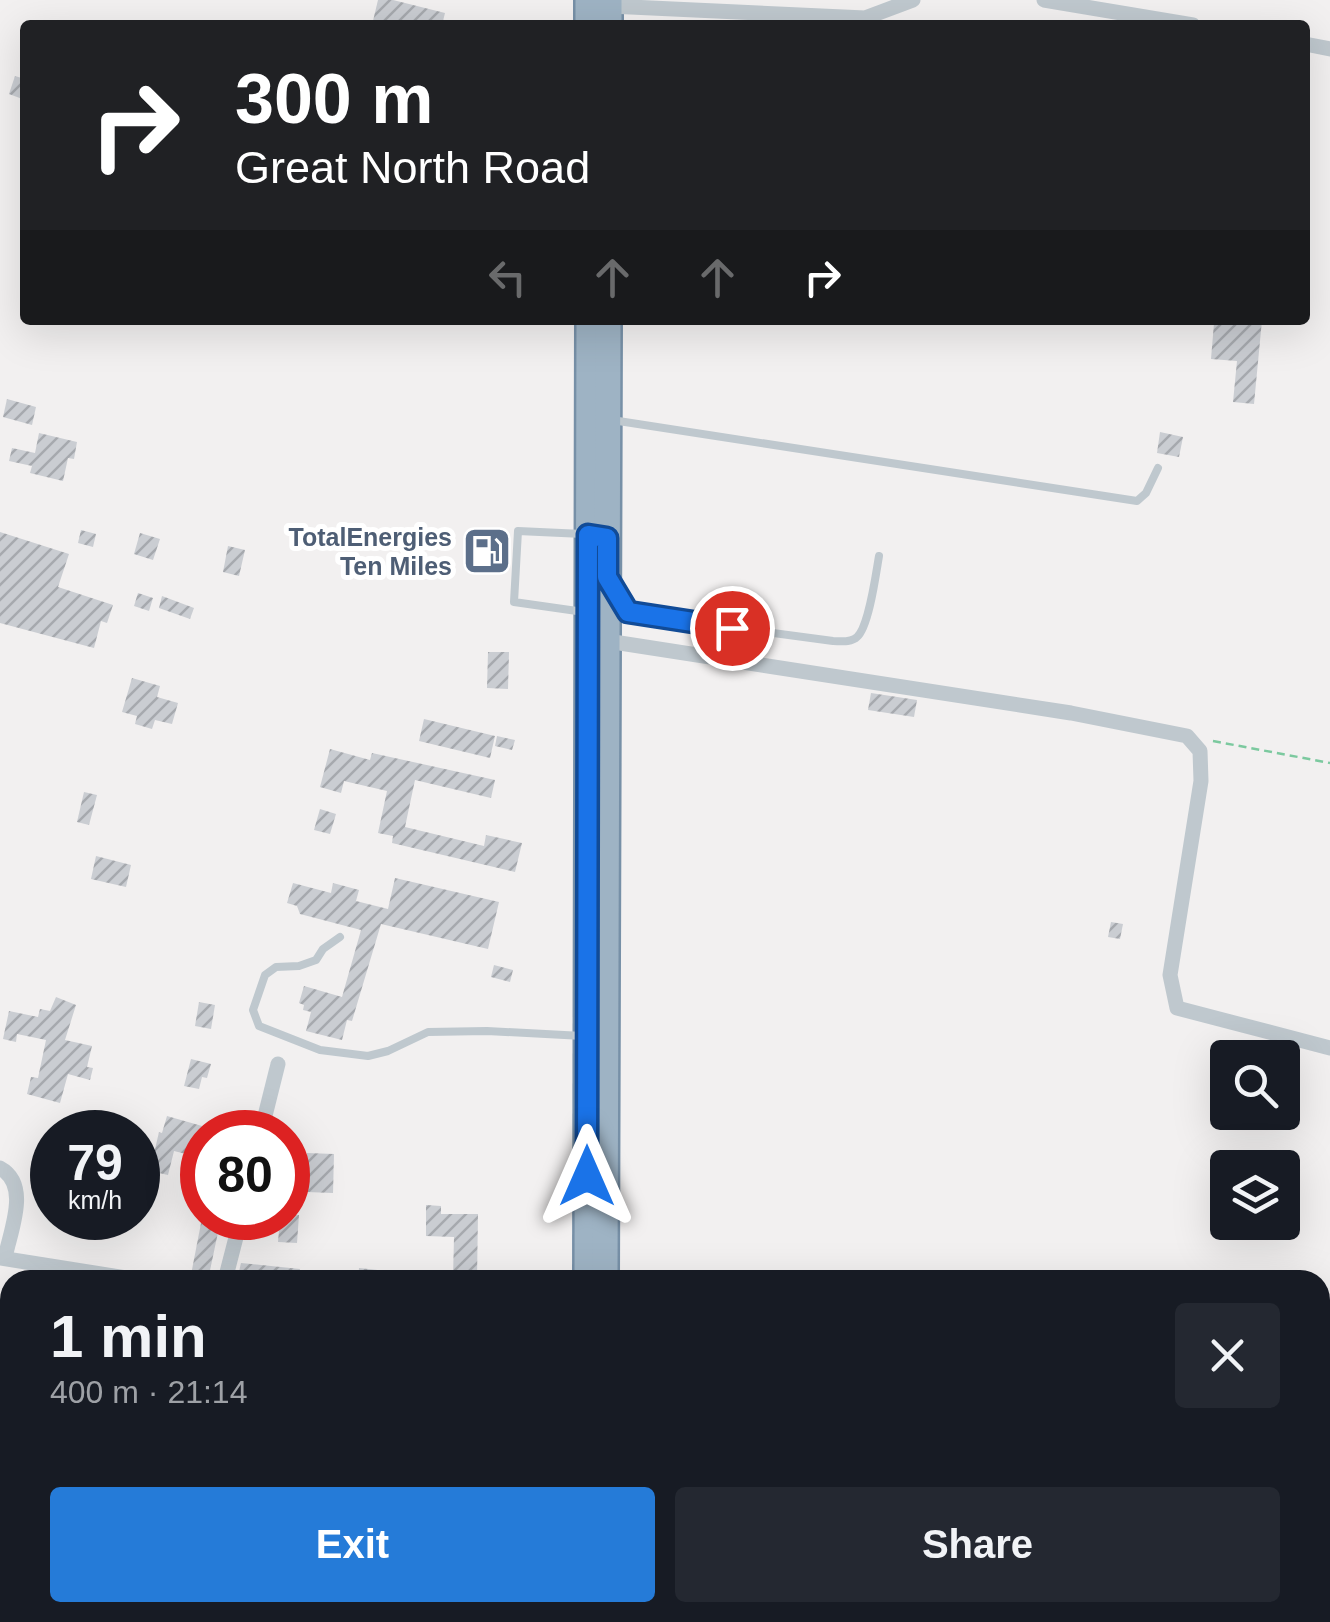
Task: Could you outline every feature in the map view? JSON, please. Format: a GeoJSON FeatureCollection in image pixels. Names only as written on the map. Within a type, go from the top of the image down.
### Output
{"type":"FeatureCollection","features":[{"type":"Feature","properties":{"kind":"highway"},"geometry":{"type":"LineString","coordinates":[[587,1270],[598,612],[589,325]]}},
{"type":"Feature","properties":{"kind":"highway"},"geometry":{"type":"LineString","coordinates":[[605,1270],[607,641],[598,612],[607,577],[598,536],[608,420],[608,325]]}},
{"type":"Feature","properties":{"kind":"street"},"geometry":{"type":"LineString","coordinates":[[604,8],[865,18],[913,0]]}},
{"type":"Feature","properties":{"kind":"street"},"geometry":{"type":"LineString","coordinates":[[1044,0],[1163,20]]}},
{"type":"Feature","properties":{"kind":"street"},"geometry":{"type":"LineString","coordinates":[[607,641],[1187,736],[1200,750],[1201,782],[1170,975],[1176,1008],[1330,1048]]}},
{"type":"Feature","properties":{"kind":"street"},"geometry":{"type":"LineString","coordinates":[[266,1110],[278,1064]]}},
{"type":"Feature","properties":{"kind":"street"},"geometry":{"type":"LineString","coordinates":[[0,1168],[15,1179],[18,1192],[2,1258],[61,1270]]}},
{"type":"Feature","properties":{"kind":"street"},"geometry":{"type":"LineString","coordinates":[[228,1270],[235,1240]]}},
{"type":"Feature","properties":{"kind":"lane"},"geometry":{"type":"LineString","coordinates":[[608,420],[1137,501],[1146,493],[1158,468]]}},
{"type":"Feature","properties":{"kind":"lane"},"geometry":{"type":"LineString","coordinates":[[598,536],[518,531],[514,602],[598,612]]}},
{"type":"Feature","properties":{"kind":"lane"},"geometry":{"type":"LineString","coordinates":[[607,577],[632,614],[832,641],[851,640],[858,637],[864,624],[879,556]]}},
{"type":"Feature","properties":{"kind":"lane"},"geometry":{"type":"LineString","coordinates":[[340,937],[323,949],[316,960],[299,966],[276,966],[266,975],[254,1010],[259,1026],[320,1050],[368,1056],[428,1032],[588,1036]]}},
{"type":"Feature","properties":{"kind":"path"},"geometry":{"type":"LineString","coordinates":[[1187,736],[1330,762]]}},
{"type":"Feature","properties":{"kind":"building"},"geometry":{"type":"Polygon","coordinates":[[[378,0],[445,13],[443,20],[373,20],[378,0]]]}},
{"type":"Feature","properties":{"kind":"building"},"geometry":{"type":"Polygon","coordinates":[[[15,76],[20,78],[20,98],[9,94],[15,76]]]}},
{"type":"Feature","properties":{"kind":"building"},"geometry":{"type":"Polygon","coordinates":[[[1214,325],[1262,325],[1254,404],[1233,402],[1237,361],[1211,359],[1214,325]]]}},
{"type":"Feature","properties":{"kind":"building"},"geometry":{"type":"Polygon","coordinates":[[[7,399],[36,407],[32,425],[3,417],[7,399]]]}},
{"type":"Feature","properties":{"kind":"building"},"geometry":{"type":"Polygon","coordinates":[[[1160,432],[1183,437],[1179,457],[1157,453],[1160,432]]]}},
{"type":"Feature","properties":{"kind":"building"},"geometry":{"type":"Polygon","coordinates":[[[39,433],[77,442],[74,459],[68,458],[63,481],[30,473],[32,466],[9,461],[12,448],[35,453],[39,433]]]}},
{"type":"Feature","properties":{"kind":"building"},"geometry":{"type":"Polygon","coordinates":[[[81,530],[96,534],[93,547],[78,543],[81,530]]]}},
{"type":"Feature","properties":{"kind":"building"},"geometry":{"type":"Polygon","coordinates":[[[0,532],[69,554],[58,587],[113,605],[107,623],[101,621],[94,648],[0,623],[0,532]]]}},
{"type":"Feature","properties":{"kind":"building"},"geometry":{"type":"Polygon","coordinates":[[[140,533],[160,539],[153,560],[134,554],[140,533]]]}},
{"type":"Feature","properties":{"kind":"building"},"geometry":{"type":"Polygon","coordinates":[[[228,546],[245,550],[239,576],[223,572],[228,546]]]}},
{"type":"Feature","properties":{"kind":"building"},"geometry":{"type":"Polygon","coordinates":[[[138,593],[153,598],[149,611],[134,606],[138,593]]]}},
{"type":"Feature","properties":{"kind":"building"},"geometry":{"type":"Polygon","coordinates":[[[162,596],[194,608],[190,619],[159,608],[162,596]]]}},
{"type":"Feature","properties":{"kind":"building"},"geometry":{"type":"Polygon","coordinates":[[[488,652],[509,652],[508,689],[487,688],[488,652]]]}},
{"type":"Feature","properties":{"kind":"building"},"geometry":{"type":"Polygon","coordinates":[[[132,678],[160,686],[157,697],[178,703],[172,724],[155,720],[152,729],[135,724],[137,716],[122,712],[132,678]]]}},
{"type":"Feature","properties":{"kind":"building"},"geometry":{"type":"Polygon","coordinates":[[[871,693],[917,700],[914,717],[868,710],[871,693]]]}},
{"type":"Feature","properties":{"kind":"building"},"geometry":{"type":"Polygon","coordinates":[[[424,719],[495,736],[490,758],[419,741],[424,719]]]}},
{"type":"Feature","properties":{"kind":"building"},"geometry":{"type":"Polygon","coordinates":[[[497,736],[515,740],[512,750],[495,746],[497,736]]]}},
{"type":"Feature","properties":{"kind":"building"},"geometry":{"type":"Polygon","coordinates":[[[330,749],[370,760],[372,753],[495,780],[491,798],[415,780],[405,827],[484,846],[486,835],[522,843],[515,872],[392,843],[393,836],[378,833],[387,791],[344,781],[341,793],[320,787],[330,749]]]}},
{"type":"Feature","properties":{"kind":"building"},"geometry":{"type":"Polygon","coordinates":[[[84,792],[97,795],[89,825],[77,822],[84,792]]]}},
{"type":"Feature","properties":{"kind":"building"},"geometry":{"type":"Polygon","coordinates":[[[320,809],[336,814],[330,834],[314,830],[320,809]]]}},
{"type":"Feature","properties":{"kind":"building"},"geometry":{"type":"Polygon","coordinates":[[[96,856],[131,865],[126,887],[91,879],[96,856]]]}},
{"type":"Feature","properties":{"kind":"building"},"geometry":{"type":"Polygon","coordinates":[[[395,878],[499,902],[488,949],[381,924],[352,1021],[347,1020],[342,1040],[306,1031],[311,1012],[303,1010],[304,1005],[299,1003],[304,986],[342,997],[361,930],[300,914],[297,906],[287,903],[293,883],[331,893],[333,883],[359,890],[356,901],[388,909],[395,878]]]}},
{"type":"Feature","properties":{"kind":"building"},"geometry":{"type":"Polygon","coordinates":[[[1111,922],[1123,924],[1120,939],[1108,937],[1111,922]]]}},
{"type":"Feature","properties":{"kind":"building"},"geometry":{"type":"Polygon","coordinates":[[[494,965],[513,970],[510,982],[491,977],[494,965]]]}},
{"type":"Feature","properties":{"kind":"building"},"geometry":{"type":"Polygon","coordinates":[[[56,997],[76,1005],[65,1040],[92,1046],[87,1067],[93,1068],[90,1080],[68,1074],[60,1103],[27,1094],[31,1077],[38,1078],[46,1040],[17,1034],[16,1042],[3,1039],[9,1011],[38,1017],[40,1009],[50,1011],[56,997]]]}},
{"type":"Feature","properties":{"kind":"building"},"geometry":{"type":"Polygon","coordinates":[[[199,1002],[215,1005],[211,1029],[195,1026],[199,1002]]]}},
{"type":"Feature","properties":{"kind":"building"},"geometry":{"type":"Polygon","coordinates":[[[191,1059],[211,1064],[199,1089],[184,1086],[191,1059]]]}},
{"type":"Feature","properties":{"kind":"building"},"geometry":{"type":"Polygon","coordinates":[[[167,1116],[180,1120],[180,1152],[174,1151],[168,1175],[160,1173],[167,1116]]]}},
{"type":"Feature","properties":{"kind":"building"},"geometry":{"type":"Polygon","coordinates":[[[310,1153],[334,1154],[333,1193],[310,1192],[310,1153]]]}},
{"type":"Feature","properties":{"kind":"building"},"geometry":{"type":"Polygon","coordinates":[[[426,1205],[441,1206],[441,1214],[478,1214],[477,1270],[453,1270],[454,1237],[426,1236],[426,1205]]]}},
{"type":"Feature","properties":{"kind":"building"},"geometry":{"type":"Polygon","coordinates":[[[198,1240],[216,1240],[210,1270],[192,1270],[198,1240]]]}},
{"type":"Feature","properties":{"kind":"building"},"geometry":{"type":"Polygon","coordinates":[[[241,1263],[300,1269],[300,1270],[239,1270],[241,1263]]]}},
{"type":"Feature","properties":{"kind":"place","name":"TotalEnergies Ten Miles"},"geometry":{"type":"Point","coordinates":[487,551]}},
{"type":"Feature","properties":{"kind":"route"},"geometry":{"type":"LineString","coordinates":[[587,1176],[588,535],[607,538],[607,577],[628,612],[732,628]]}}]}
